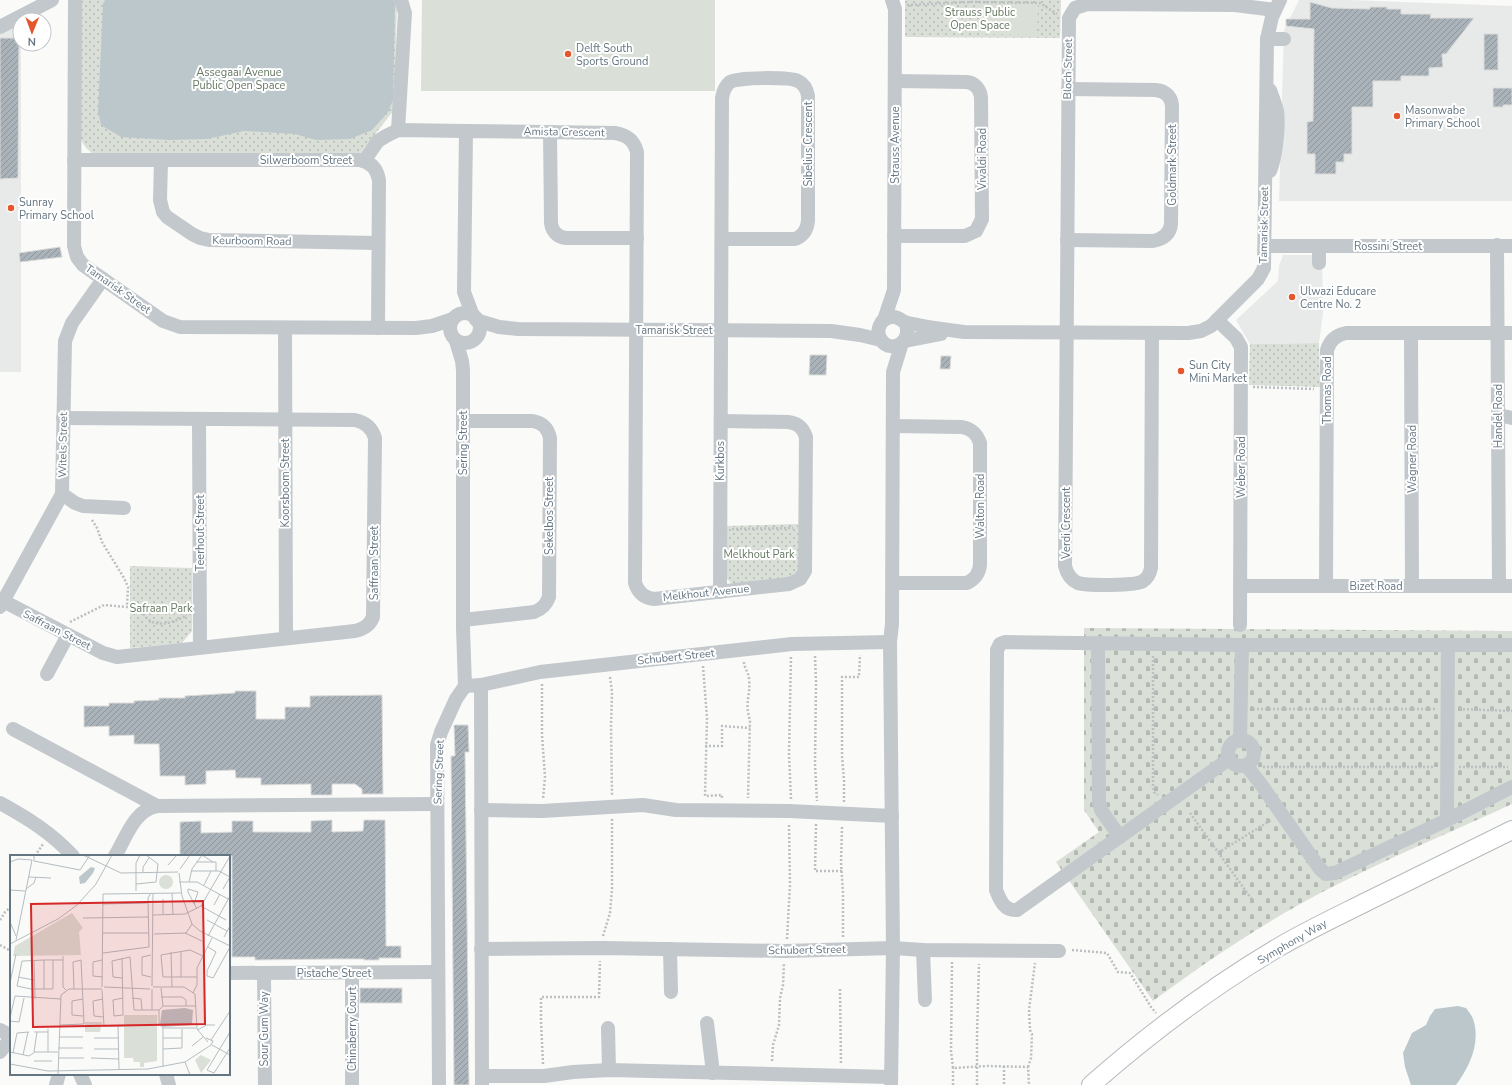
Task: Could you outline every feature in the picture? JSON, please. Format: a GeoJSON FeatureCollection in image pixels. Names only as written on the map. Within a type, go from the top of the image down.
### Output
{"type":"FeatureCollection","features":[{"type":"Feature","properties":{"kind":"main road","name":"Symphony Way"},"geometry":{"type":"LineString","coordinates":[[1091,1085],[1179,1015],[1279,947],[1512,830]]}},
{"type":"Feature","properties":{"kind":"street"},"geometry":{"type":"LineString","coordinates":[[0,27],[52,0]]}},
{"type":"Feature","properties":{"kind":"street","name":"Tamarisk Street"},"geometry":{"type":"LineString","coordinates":[[75,0],[74,240],[75,252],[83,265],[163,321],[180,327],[416,328],[432,326],[455,318]]}},
{"type":"Feature","properties":{"kind":"street"},"geometry":{"type":"LineString","coordinates":[[364,161],[378,141],[398,130],[405,13],[401,0]]}},
{"type":"Feature","properties":{"kind":"street","name":"Strauss Avenue"},"geometry":{"type":"LineString","coordinates":[[893,3],[895,81],[894,290],[904,321]]}},
{"type":"Feature","properties":{"kind":"street"},"geometry":{"type":"LineString","coordinates":[[1069,18],[1075,8],[1087,4],[1277,5]]}},
{"type":"Feature","properties":{"kind":"street","name":"Tamarisk Street"},"geometry":{"type":"LineString","coordinates":[[903,342],[931,335],[964,332],[1195,333],[1206,329],[1216,320],[1261,276],[1264,268],[1267,39],[1277,5]]}},
{"type":"Feature","properties":{"kind":"street","name":"Bloch Street"},"geometry":{"type":"LineString","coordinates":[[1066,332],[1069,18]]}},
{"type":"Feature","properties":{"kind":"street"},"geometry":{"type":"LineString","coordinates":[[1267,39],[1284,39]]}},
{"type":"Feature","properties":{"kind":"street","name":"Sibelius Crescent"},"geometry":{"type":"LineString","coordinates":[[721,331],[722,98],[724,90],[730,82],[740,79],[789,79],[799,81],[806,88],[808,96],[808,225],[806,230],[800,237],[795,239],[722,239]]}},
{"type":"Feature","properties":{"kind":"street","name":"Vivaldi Road"},"geometry":{"type":"LineString","coordinates":[[894,236],[965,236],[976,231],[982,219],[981,97],[979,90],[974,84],[967,82],[895,81]]}},
{"type":"Feature","properties":{"kind":"street","name":"Goldmark Street"},"geometry":{"type":"LineString","coordinates":[[1067,240],[1153,241],[1162,239],[1166,236],[1171,228],[1172,105],[1168,95],[1160,90],[1068,89]]}},
{"type":"Feature","properties":{"kind":"street","name":"Amista Crescent"},"geometry":{"type":"LineString","coordinates":[[398,130],[615,133],[626,136],[633,142],[637,152],[637,330]]}},
{"type":"Feature","properties":{"kind":"street"},"geometry":{"type":"LineString","coordinates":[[464,292],[479,325],[479,331],[475,340],[465,342],[454,339],[450,329],[464,292],[466,131]]}},
{"type":"Feature","properties":{"kind":"street"},"geometry":{"type":"LineString","coordinates":[[550,132],[551,227],[555,234],[566,238],[637,238]]}},
{"type":"Feature","properties":{"kind":"street","name":"Silwerboom Street"},"geometry":{"type":"LineString","coordinates":[[74,160],[364,161],[372,165],[378,174],[378,328]]}},
{"type":"Feature","properties":{"kind":"street","name":"Keurboom Road"},"geometry":{"type":"LineString","coordinates":[[161,160],[160,200],[163,212],[167,217],[200,238],[209,240],[378,243]]}},
{"type":"Feature","properties":{"kind":"street","name":"Handel Road"},"geometry":{"type":"LineString","coordinates":[[1497,245],[1498,415],[1505,586]]}},
{"type":"Feature","properties":{"kind":"street","name":"Rossini Street"},"geometry":{"type":"LineString","coordinates":[[1265,246],[1512,246]]}},
{"type":"Feature","properties":{"kind":"street"},"geometry":{"type":"LineString","coordinates":[[1319,246],[1319,263]]}},
{"type":"Feature","properties":{"kind":"street","name":"Witels Street"},"geometry":{"type":"LineString","coordinates":[[1,604],[62,494],[66,336],[72,323],[103,279]]}},
{"type":"Feature","properties":{"kind":"street","name":"Strauss Avenue"},"geometry":{"type":"LineString","coordinates":[[883,321],[894,290]]}},
{"type":"Feature","properties":{"kind":"street"},"geometry":{"type":"LineString","coordinates":[[455,318],[462,314],[475,318]]}},
{"type":"Feature","properties":{"kind":"street"},"geometry":{"type":"LineString","coordinates":[[481,685],[482,1081],[609,1070],[841,1076],[891,1081],[893,948],[890,642],[893,583],[893,372],[908,332],[904,321],[894,317],[883,321],[879,328],[878,334],[893,372]]}},
{"type":"Feature","properties":{"kind":"street","name":"Tamarisk Street"},"geometry":{"type":"LineString","coordinates":[[475,318],[499,327],[518,329],[721,331],[831,331],[860,328],[883,321]]}},
{"type":"Feature","properties":{"kind":"street","name":"Weber Road"},"geometry":{"type":"LineString","coordinates":[[1216,320],[1236,338],[1241,347],[1240,625]]}},
{"type":"Feature","properties":{"kind":"street","name":"Tamarisk Street"},"geometry":{"type":"LineString","coordinates":[[904,321],[930,328],[964,332]]}},
{"type":"Feature","properties":{"kind":"street","name":"Koorsboom Street"},"geometry":{"type":"LineString","coordinates":[[285,328],[286,638]]}},
{"type":"Feature","properties":{"kind":"street","name":"Tamarisk Street"},"geometry":{"type":"LineString","coordinates":[[416,328],[454,339]]}},
{"type":"Feature","properties":{"kind":"street","name":"Tamarisk Street"},"geometry":{"type":"LineString","coordinates":[[475,340],[518,329]]}},
{"type":"Feature","properties":{"kind":"street","name":"Melkhout Avenue"},"geometry":{"type":"LineString","coordinates":[[637,330],[635,575],[636,587],[645,596],[654,599],[789,584],[797,582],[803,575],[806,567],[806,437],[802,428],[788,422],[721,421]]}},
{"type":"Feature","properties":{"kind":"street","name":"Kurkbos"},"geometry":{"type":"LineString","coordinates":[[720,592],[721,331]]}},
{"type":"Feature","properties":{"kind":"street","name":"Tamarisk Street"},"geometry":{"type":"LineString","coordinates":[[831,331],[860,335],[882,341]]}},
{"type":"Feature","properties":{"kind":"street","name":"Verdi Crescent"},"geometry":{"type":"LineString","coordinates":[[1066,332],[1066,570],[1071,578],[1079,583],[1133,585],[1138,584],[1147,578],[1151,568],[1152,333]]}},
{"type":"Feature","properties":{"kind":"street","name":"Thomas Road"},"geometry":{"type":"LineString","coordinates":[[1326,586],[1326,350],[1330,342],[1337,336],[1346,333],[1498,333]]}},
{"type":"Feature","properties":{"kind":"street","name":"Wagner Road"},"geometry":{"type":"LineString","coordinates":[[1411,333],[1412,586]]}},
{"type":"Feature","properties":{"kind":"street"},"geometry":{"type":"LineString","coordinates":[[1498,333],[1512,333]]}},
{"type":"Feature","properties":{"kind":"street","name":"Sering Street"},"geometry":{"type":"LineString","coordinates":[[439,1085],[438,739],[456,699],[465,686],[463,620],[463,370],[460,353],[454,339]]}},
{"type":"Feature","properties":{"kind":"street","name":"Sering Street"},"geometry":{"type":"LineString","coordinates":[[463,370],[465,361],[475,340]]}},
{"type":"Feature","properties":{"kind":"street"},"geometry":{"type":"LineString","coordinates":[[882,341],[893,346],[903,342]]}},
{"type":"Feature","properties":{"kind":"street"},"geometry":{"type":"LineString","coordinates":[[1498,415],[1512,418]]}},
{"type":"Feature","properties":{"kind":"street","name":"Saffraan Street"},"geometry":{"type":"LineString","coordinates":[[1,604],[103,653],[117,657],[360,630],[368,625],[373,617],[375,438],[369,426],[365,423],[355,420],[63,418]]}},
{"type":"Feature","properties":{"kind":"street","name":"Teerhout Street"},"geometry":{"type":"LineString","coordinates":[[199,419],[200,647]]}},
{"type":"Feature","properties":{"kind":"street","name":"Sekelbos Street"},"geometry":{"type":"LineString","coordinates":[[463,421],[533,420],[545,426],[550,438],[547,602],[544,606],[534,612],[463,620]]}},
{"type":"Feature","properties":{"kind":"street","name":"Walton Road"},"geometry":{"type":"LineString","coordinates":[[893,426],[962,427],[971,430],[978,438],[980,443],[980,565],[978,574],[967,583],[893,583]]}},
{"type":"Feature","properties":{"kind":"street"},"geometry":{"type":"LineString","coordinates":[[62,494],[74,503],[82,506],[124,508]]}},
{"type":"Feature","properties":{"kind":"street","name":"Bizet Road"},"geometry":{"type":"LineString","coordinates":[[1240,586],[1505,586]]}},
{"type":"Feature","properties":{"kind":"street"},"geometry":{"type":"LineString","coordinates":[[48,674],[63,633]]}},
{"type":"Feature","properties":{"kind":"street","name":"Schubert Street"},"geometry":{"type":"LineString","coordinates":[[465,686],[481,685],[540,672],[743,649],[792,644],[890,642]]}},
{"type":"Feature","properties":{"kind":"street"},"geometry":{"type":"LineString","coordinates":[[1229,759],[1017,910],[1010,910],[1006,908],[999,899],[996,890],[996,650],[1000,644],[1006,642],[1242,645],[1512,645]]}},
{"type":"Feature","properties":{"kind":"street"},"geometry":{"type":"LineString","coordinates":[[1098,643],[1099,802],[1101,810],[1120,837]]}},
{"type":"Feature","properties":{"kind":"street"},"geometry":{"type":"LineString","coordinates":[[1240,741],[1242,645]]}},
{"type":"Feature","properties":{"kind":"street"},"geometry":{"type":"LineString","coordinates":[[1447,820],[1448,645]]}},
{"type":"Feature","properties":{"kind":"street"},"geometry":{"type":"LineString","coordinates":[[13,729],[157,806]]}},
{"type":"Feature","properties":{"kind":"street"},"geometry":{"type":"LineString","coordinates":[[1247,767],[1252,759],[1253,750],[1248,742],[1240,741],[1233,743],[1228,751],[1229,759],[1235,765],[1247,767],[1282,813],[1320,869],[1326,874],[1335,873],[1512,788]]}},
{"type":"Feature","properties":{"kind":"street"},"geometry":{"type":"LineString","coordinates":[[0,803],[29,819],[49,833],[72,855]]}},
{"type":"Feature","properties":{"kind":"street"},"geometry":{"type":"LineString","coordinates":[[116,855],[139,815],[148,808],[157,806],[437,804]]}},
{"type":"Feature","properties":{"kind":"street"},"geometry":{"type":"LineString","coordinates":[[481,810],[542,811],[642,805],[676,810],[892,816]]}},
{"type":"Feature","properties":{"kind":"street","name":"Schubert Street"},"geometry":{"type":"LineString","coordinates":[[481,949],[602,948],[785,951],[893,948],[923,950],[1059,950]]}},
{"type":"Feature","properties":{"kind":"street"},"geometry":{"type":"LineString","coordinates":[[670,949],[671,992]]}},
{"type":"Feature","properties":{"kind":"street"},"geometry":{"type":"LineString","coordinates":[[923,950],[925,1000]]}},
{"type":"Feature","properties":{"kind":"street","name":"Pistache Street"},"geometry":{"type":"LineString","coordinates":[[230,973],[438,972]]}},
{"type":"Feature","properties":{"kind":"street","name":"Sour Gum Way"},"geometry":{"type":"LineString","coordinates":[[264,973],[265,1085]]}},
{"type":"Feature","properties":{"kind":"street","name":"Chinaberry Court"},"geometry":{"type":"LineString","coordinates":[[352,973],[352,1085]]}},
{"type":"Feature","properties":{"kind":"street"},"geometry":{"type":"LineString","coordinates":[[707,1023],[713,1073]]}},
{"type":"Feature","properties":{"kind":"street"},"geometry":{"type":"LineString","coordinates":[[608,1028],[609,1070]]}},
{"type":"Feature","properties":{"kind":"street"},"geometry":{"type":"LineString","coordinates":[[0,1030],[10,1036]]}},
{"type":"Feature","properties":{"kind":"street"},"geometry":{"type":"LineString","coordinates":[[0,1052],[10,1038]]}},
{"type":"Feature","properties":{"kind":"street"},"geometry":{"type":"LineString","coordinates":[[56,1085],[59,1075]]}},
{"type":"Feature","properties":{"kind":"street"},"geometry":{"type":"LineString","coordinates":[[80,1075],[85,1085]]}},
{"type":"Feature","properties":{"kind":"street"},"geometry":{"type":"LineString","coordinates":[[166,1075],[169,1085]]}},
{"type":"Feature","properties":{"kind":"path"},"geometry":{"type":"LineString","coordinates":[[1034,0],[1060,17],[1069,18]]}},
{"type":"Feature","properties":{"kind":"path"},"geometry":{"type":"LineString","coordinates":[[893,3],[984,1],[1040,3]]}},
{"type":"Feature","properties":{"kind":"path"},"geometry":{"type":"LineString","coordinates":[[1241,387],[1327,391]]}},
{"type":"Feature","properties":{"kind":"path"},"geometry":{"type":"LineString","coordinates":[[82,506],[97,528],[102,542],[124,578],[128,588],[127,606]]}},
{"type":"Feature","properties":{"kind":"path"},"geometry":{"type":"LineString","coordinates":[[720,529],[806,528]]}},
{"type":"Feature","properties":{"kind":"path"},"geometry":{"type":"LineString","coordinates":[[63,633],[64,624],[104,605],[138,608],[150,621],[162,623],[175,622],[188,615],[190,609],[200,609]]}},
{"type":"Feature","properties":{"kind":"path"},"geometry":{"type":"LineString","coordinates":[[815,643],[815,764],[817,792],[815,871],[842,871]]}},
{"type":"Feature","properties":{"kind":"path"},"geometry":{"type":"LineString","coordinates":[[842,950],[843,893],[841,840],[844,814],[842,677],[859,677],[861,643]]}},
{"type":"Feature","properties":{"kind":"path"},"geometry":{"type":"LineString","coordinates":[[1154,644],[1153,786],[1154,792],[1168,803]]}},
{"type":"Feature","properties":{"kind":"path"},"geometry":{"type":"LineString","coordinates":[[743,649],[744,666],[750,678],[746,710],[750,720],[748,811]]}},
{"type":"Feature","properties":{"kind":"path"},"geometry":{"type":"LineString","coordinates":[[700,654],[704,672],[707,718],[705,746],[705,796],[722,795],[724,811]]}},
{"type":"Feature","properties":{"kind":"path"},"geometry":{"type":"LineString","coordinates":[[544,1076],[541,997],[599,997],[600,960],[604,931],[610,913],[612,889],[612,692],[608,664]]}},
{"type":"Feature","properties":{"kind":"path"},"geometry":{"type":"LineString","coordinates":[[540,672],[543,690],[542,735],[545,777],[542,811]]}},
{"type":"Feature","properties":{"kind":"path"},"geometry":{"type":"LineString","coordinates":[[1241,710],[1447,709],[1512,711]]}},
{"type":"Feature","properties":{"kind":"path"},"geometry":{"type":"LineString","coordinates":[[705,746],[722,746],[722,726],[750,728]]}},
{"type":"Feature","properties":{"kind":"path"},"geometry":{"type":"LineString","coordinates":[[1247,767],[1508,767]]}},
{"type":"Feature","properties":{"kind":"path"},"geometry":{"type":"LineString","coordinates":[[1190,813],[1253,901]]}},
{"type":"Feature","properties":{"kind":"path"},"geometry":{"type":"LineString","coordinates":[[1218,853],[1282,813]]}},
{"type":"Feature","properties":{"kind":"path"},"geometry":{"type":"LineString","coordinates":[[0,920],[10,907]]}},
{"type":"Feature","properties":{"kind":"path"},"geometry":{"type":"LineString","coordinates":[[0,945],[10,951]]}},
{"type":"Feature","properties":{"kind":"path"},"geometry":{"type":"LineString","coordinates":[[1059,950],[1069,949],[1107,953],[1118,972],[1130,973],[1150,1007],[1158,1016]]}},
{"type":"Feature","properties":{"kind":"path"},"geometry":{"type":"LineString","coordinates":[[952,950],[953,987],[951,1050],[953,1085]]}},
{"type":"Feature","properties":{"kind":"path"},"geometry":{"type":"LineString","coordinates":[[977,1085],[980,950]]}},
{"type":"Feature","properties":{"kind":"path"},"geometry":{"type":"LineString","coordinates":[[1029,1085],[1028,1067],[1031,1058],[1032,1034],[1030,1030],[1029,1010],[1035,966],[1035,950]]}},
{"type":"Feature","properties":{"kind":"path"},"geometry":{"type":"LineString","coordinates":[[775,1075],[772,1060],[773,1045],[779,1025],[780,998],[784,985],[784,968]]}},
{"type":"Feature","properties":{"kind":"path"},"geometry":{"type":"LineString","coordinates":[[840,989],[841,1076]]}},
{"type":"Feature","properties":{"kind":"path"},"geometry":{"type":"LineString","coordinates":[[953,1068],[1004,1066],[1028,1067]]}},
{"type":"Feature","properties":{"kind":"path"},"geometry":{"type":"LineString","coordinates":[[1004,1066],[1004,1085]]}},
{"type":"Feature","properties":{"kind":"shaded area","name":"Assegaai Avenue Public Open Space"},"geometry":{"type":"Polygon","coordinates":[[[105,0],[393,0],[395,4],[393,100],[388,112],[372,130],[350,139],[316,140],[295,134],[244,131],[207,139],[169,140],[121,137],[101,125],[98,112],[103,4],[105,0]]]}},
{"type":"Feature","properties":{"kind":"shaded area","name":"Masonwabe Primary School"},"geometry":{"type":"Polygon","coordinates":[[[1299,0],[1350,0],[1512,6],[1512,201],[1279,201],[1284,30],[1299,0]]]}},
{"type":"Feature","properties":{"kind":"shaded area","name":"Sunray Primary School"},"geometry":{"type":"Polygon","coordinates":[[[0,21],[12,22],[12,52],[21,52],[21,372],[0,372],[0,21]]]}},
{"type":"Feature","properties":{"kind":"shaded area","name":"Ulwazi Educare Centre No. 2"},"geometry":{"type":"Polygon","coordinates":[[[1283,255],[1322,255],[1323,313],[1319,343],[1250,344],[1236,320],[1278,281],[1279,266],[1283,255]]]}},
{"type":"Feature","properties":{"kind":"shaded area"},"geometry":{"type":"Polygon","coordinates":[[[1458,1006],[1466,1008],[1470,1013],[1473,1020],[1476,1039],[1472,1055],[1465,1071],[1456,1085],[1411,1085],[1405,1067],[1403,1053],[1412,1033],[1426,1025],[1435,1009],[1458,1006]]]}},
{"type":"Feature","properties":{"kind":"green space","name":"Assegaai Avenue Public Open Space"},"geometry":{"type":"Polygon","coordinates":[[[80,0],[395,0],[397,3],[394,110],[358,156],[93,154],[86,148],[81,140],[80,0]]]}},
{"type":"Feature","properties":{"kind":"green space","name":"Delft South Sports Ground"},"geometry":{"type":"Polygon","coordinates":[[[422,0],[715,0],[715,91],[421,91],[422,0]]]}},
{"type":"Feature","properties":{"kind":"green space","name":"Strauss Public Open Space"},"geometry":{"type":"Polygon","coordinates":[[[905,0],[1061,0],[1060,38],[905,37],[905,0]]]}},
{"type":"Feature","properties":{"kind":"green space"},"geometry":{"type":"Polygon","coordinates":[[[979,4],[1038,5],[1037,35],[979,34],[979,4]]]}},
{"type":"Feature","properties":{"kind":"green space"},"geometry":{"type":"Polygon","coordinates":[[[1319,343],[1320,387],[1249,385],[1250,344],[1319,343]]]}},
{"type":"Feature","properties":{"kind":"green space","name":"Melkhout Park"},"geometry":{"type":"Polygon","coordinates":[[[798,524],[802,539],[802,566],[795,578],[732,584],[725,577],[725,526],[798,524]]]}},
{"type":"Feature","properties":{"kind":"green space","name":"Safraan Park"},"geometry":{"type":"Polygon","coordinates":[[[130,566],[192,568],[192,631],[182,643],[130,648],[130,566]]]}},
{"type":"Feature","properties":{"kind":"green space"},"geometry":{"type":"Polygon","coordinates":[[[1084,628],[1512,631],[1512,804],[1375,866],[1307,900],[1239,941],[1153,1001],[1056,862],[1099,832],[1084,810],[1084,628]]]}},
{"type":"Feature","properties":{"kind":"building"},"geometry":{"type":"Polygon","coordinates":[[[1310,2],[1332,8],[1370,9],[1370,7],[1387,7],[1387,9],[1401,9],[1401,14],[1431,14],[1430,18],[1474,18],[1446,54],[1442,54],[1443,67],[1429,68],[1429,76],[1401,76],[1401,81],[1373,81],[1373,107],[1352,107],[1352,154],[1344,154],[1344,162],[1336,162],[1336,174],[1315,174],[1315,154],[1307,154],[1307,122],[1313,121],[1314,29],[1286,26],[1286,19],[1310,19],[1310,2]]]}},
{"type":"Feature","properties":{"kind":"building"},"geometry":{"type":"Polygon","coordinates":[[[1484,34],[1498,34],[1498,70],[1484,70],[1484,34]]]}},
{"type":"Feature","properties":{"kind":"building"},"geometry":{"type":"Polygon","coordinates":[[[0,38],[12,38],[12,52],[19,52],[18,178],[0,179],[0,38]]]}},
{"type":"Feature","properties":{"kind":"building"},"geometry":{"type":"Polygon","coordinates":[[[1493,88],[1512,88],[1512,105],[1493,107],[1493,88]]]}},
{"type":"Feature","properties":{"kind":"building"},"geometry":{"type":"Polygon","coordinates":[[[60,247],[62,257],[20,262],[19,253],[60,247]]]}},
{"type":"Feature","properties":{"kind":"building"},"geometry":{"type":"Polygon","coordinates":[[[810,355],[827,355],[826,375],[809,375],[810,355]]]}},
{"type":"Feature","properties":{"kind":"building"},"geometry":{"type":"Polygon","coordinates":[[[941,356],[951,356],[950,369],[940,369],[941,356]]]}},
{"type":"Feature","properties":{"kind":"building"},"geometry":{"type":"Polygon","coordinates":[[[235,691],[256,691],[256,719],[285,719],[285,707],[310,707],[310,696],[382,695],[383,794],[362,794],[362,789],[355,784],[332,784],[332,795],[311,795],[311,784],[261,785],[261,778],[236,778],[235,770],[206,771],[206,784],[185,785],[185,776],[160,776],[159,744],[134,744],[134,735],[109,736],[109,726],[84,727],[84,706],[109,706],[109,703],[134,703],[134,701],[159,700],[159,698],[185,698],[185,696],[235,693],[235,691]]]}},
{"type":"Feature","properties":{"kind":"building"},"geometry":{"type":"Polygon","coordinates":[[[454,725],[468,725],[469,752],[465,752],[469,1085],[454,1085],[451,756],[455,756],[454,725]]]}},
{"type":"Feature","properties":{"kind":"building"},"geometry":{"type":"Polygon","coordinates":[[[332,820],[332,832],[363,831],[364,820],[385,820],[386,946],[401,946],[401,958],[379,958],[379,960],[255,960],[255,957],[232,957],[232,856],[180,855],[180,822],[201,821],[201,833],[232,832],[232,821],[253,821],[253,832],[311,832],[311,821],[332,820]]]}},
{"type":"Feature","properties":{"kind":"building"},"geometry":{"type":"Polygon","coordinates":[[[360,988],[402,988],[402,1003],[360,1003],[360,988]]]}},
{"type":"Feature","properties":{"kind":"place","name":"Delft South Sports Ground"},"geometry":{"type":"Point","coordinates":[568,54]}},
{"type":"Feature","properties":{"kind":"place","name":"Masonwabe Primary School"},"geometry":{"type":"Point","coordinates":[1397,116]}},
{"type":"Feature","properties":{"kind":"place","name":"Sunray Primary School"},"geometry":{"type":"Point","coordinates":[11,208]}},
{"type":"Feature","properties":{"kind":"place","name":"Ulwazi Educare Centre No. 2"},"geometry":{"type":"Point","coordinates":[1292,297]}},
{"type":"Feature","properties":{"kind":"place","name":"Sun City Mini Market"},"geometry":{"type":"Point","coordinates":[1181,371]}}]}
